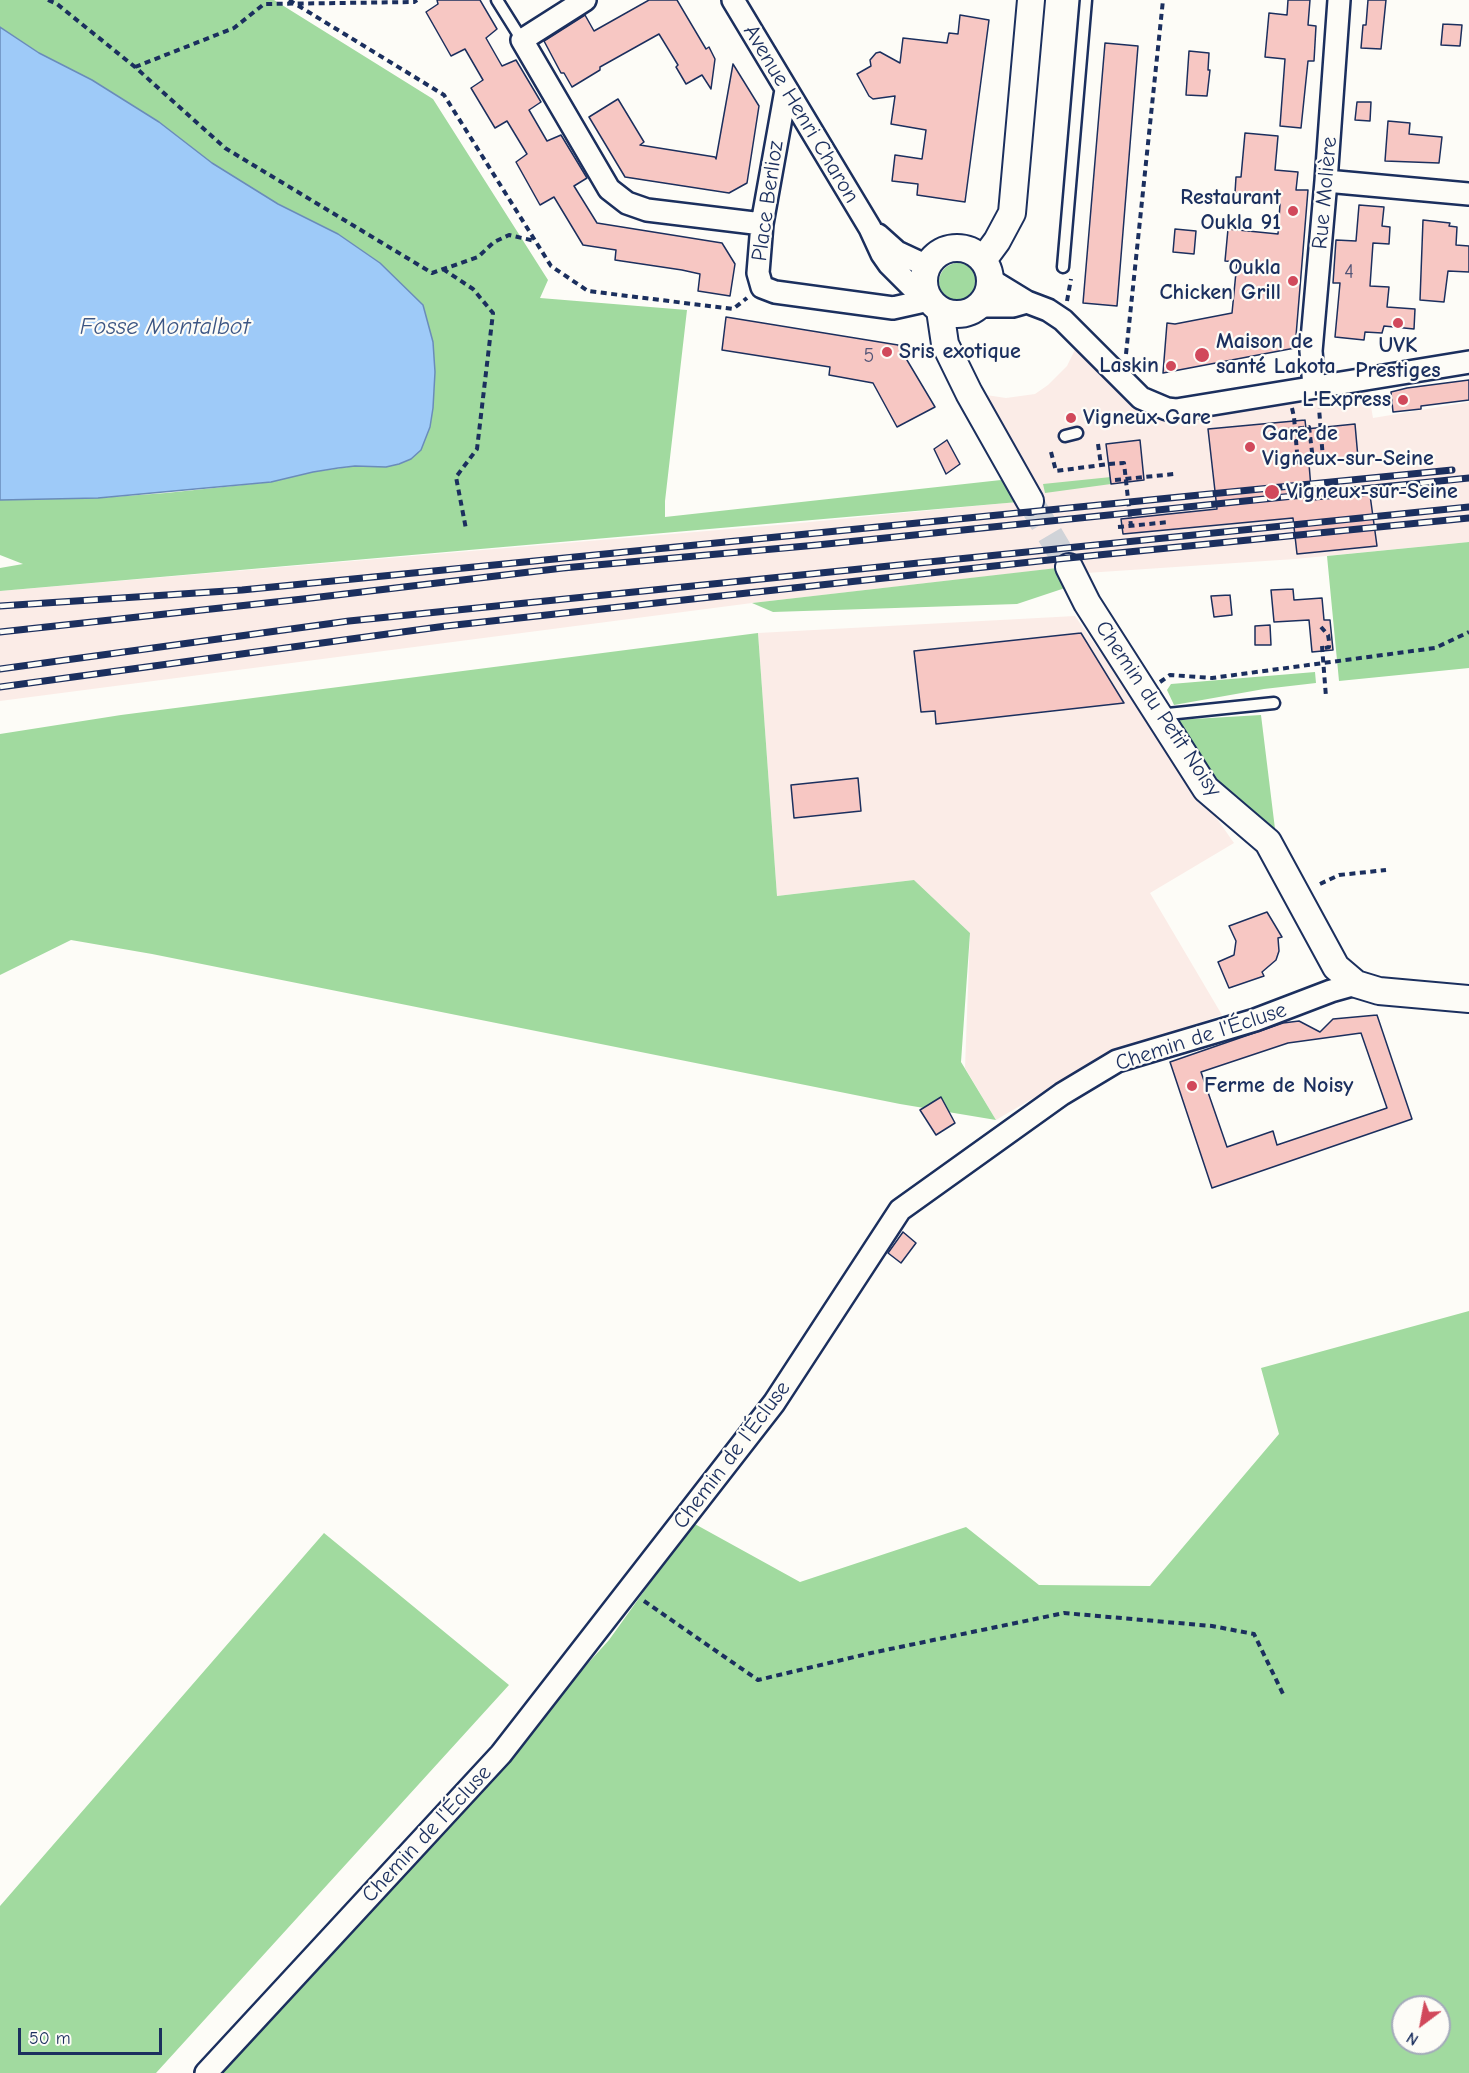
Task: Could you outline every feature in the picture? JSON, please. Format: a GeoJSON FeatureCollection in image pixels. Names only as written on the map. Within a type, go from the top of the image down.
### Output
{"type":"FeatureCollection","features":[{"type":"Feature","properties":{"kind":"street"},"geometry":{"type":"LineString","coordinates":[[585,0],[522,40],[609,189],[627,203],[647,210],[762,224]]}},
{"type":"Feature","properties":{"kind":"street","name":"Avenue Henri Charon"},"geometry":{"type":"LineString","coordinates":[[733,0],[870,228],[897,252],[930,292]]}},
{"type":"Feature","properties":{"kind":"street"},"geometry":{"type":"LineString","coordinates":[[930,292],[950,314],[960,315],[980,306],[990,290],[987,270],[997,241],[1012,213],[1030,0]]}},
{"type":"Feature","properties":{"kind":"street","name":"Rue Molière"},"geometry":{"type":"LineString","coordinates":[[1314,387],[1311,351],[1339,0]]}},
{"type":"Feature","properties":{"kind":"street","name":"Place Berlioz"},"geometry":{"type":"LineString","coordinates":[[786,90],[762,224],[758,273],[762,287],[775,292],[893,308],[930,292]]}},
{"type":"Feature","properties":{"kind":"street"},"geometry":{"type":"LineString","coordinates":[[1326,181],[1469,194]]}},
{"type":"Feature","properties":{"kind":"street"},"geometry":{"type":"LineString","coordinates":[[1030,501],[969,393],[945,344],[930,292],[933,258],[949,249],[968,250],[987,270],[1028,302],[1048,310],[1063,320],[1141,398],[1161,408],[1176,410],[1469,362]]}},
{"type":"Feature","properties":{"kind":"street"},"geometry":{"type":"LineString","coordinates":[[980,306],[1012,306],[1028,302]]}},
{"type":"Feature","properties":{"kind":"street","name":"Chemin du Petit Noisy"},"geometry":{"type":"LineString","coordinates":[[1069,567],[1087,603],[1206,789],[1268,842],[1336,967],[1356,984],[1379,991],[1469,999]]}},
{"type":"Feature","properties":{"kind":"street","name":"Chemin de l'Écluse"},"geometry":{"type":"LineString","coordinates":[[206,2073],[501,1754],[774,1403],[900,1210],[1062,1094],[1118,1061],[1255,1020],[1356,984]]}},
{"type":"Feature","properties":{"kind":"lane"},"geometry":{"type":"LineString","coordinates":[[497,0],[522,40]]}},
{"type":"Feature","properties":{"kind":"lane"},"geometry":{"type":"LineString","coordinates":[[1063,267],[1086,0]]}},
{"type":"Feature","properties":{"kind":"lane"},"geometry":{"type":"LineString","coordinates":[[1065,436],[1077,433]]}},
{"type":"Feature","properties":{"kind":"lane"},"geometry":{"type":"LineString","coordinates":[[1158,715],[1274,703]]}},
{"type":"Feature","properties":{"kind":"path"},"geometry":{"type":"LineString","coordinates":[[48,0],[57,4],[135,68],[225,148],[432,273],[478,257],[494,242],[509,235],[535,241]]}},
{"type":"Feature","properties":{"kind":"path"},"geometry":{"type":"LineString","coordinates":[[135,68],[234,28],[264,4],[293,1],[414,2],[417,0]]}},
{"type":"Feature","properties":{"kind":"path"},"geometry":{"type":"LineString","coordinates":[[1125,362],[1162,0]]}},
{"type":"Feature","properties":{"kind":"path"},"geometry":{"type":"LineString","coordinates":[[293,1],[444,95],[551,266],[588,291],[733,309],[762,287]]}},
{"type":"Feature","properties":{"kind":"path"},"geometry":{"type":"LineString","coordinates":[[1063,267],[1072,273],[1067,302]]}},
{"type":"Feature","properties":{"kind":"path"},"geometry":{"type":"LineString","coordinates":[[443,269],[473,289],[492,313],[477,448],[456,477],[466,529]]}},
{"type":"Feature","properties":{"kind":"path"},"geometry":{"type":"LineString","coordinates":[[1288,430],[1309,427],[1313,460],[1323,459],[1319,408]]}},
{"type":"Feature","properties":{"kind":"path"},"geometry":{"type":"LineString","coordinates":[[1294,417],[1298,464]]}},
{"type":"Feature","properties":{"kind":"path"},"geometry":{"type":"LineString","coordinates":[[1296,441],[1303,446]]}},
{"type":"Feature","properties":{"kind":"path"},"geometry":{"type":"LineString","coordinates":[[1098,444],[1101,465]]}},
{"type":"Feature","properties":{"kind":"path"},"geometry":{"type":"LineString","coordinates":[[1051,452],[1056,471],[1124,463],[1131,526]]}},
{"type":"Feature","properties":{"kind":"path"},"geometry":{"type":"LineString","coordinates":[[1115,480],[1174,474]]}},
{"type":"Feature","properties":{"kind":"path"},"geometry":{"type":"LineString","coordinates":[[1118,527],[1169,522]]}},
{"type":"Feature","properties":{"kind":"path"},"geometry":{"type":"LineString","coordinates":[[1321,627],[1328,635],[1329,641],[1329,647],[1322,647],[1326,697]]}},
{"type":"Feature","properties":{"kind":"path"},"geometry":{"type":"LineString","coordinates":[[1152,688],[1170,675],[1212,678],[1436,648],[1469,632]]}},
{"type":"Feature","properties":{"kind":"path"},"geometry":{"type":"LineString","coordinates":[[1320,884],[1339,875],[1386,870]]}},
{"type":"Feature","properties":{"kind":"path"},"geometry":{"type":"LineString","coordinates":[[628,1591],[758,1680],[871,1653],[1064,1613],[1212,1626],[1254,1634],[1284,1696]]}},
{"type":"Feature","properties":{"kind":"shaded area"},"geometry":{"type":"Polygon","coordinates":[[[1086,327],[1153,394],[1183,418],[1368,389],[1373,418],[1469,402],[1469,542],[1295,559],[1086,573],[1069,567],[752,603],[0,701],[0,591],[789,524],[1037,500],[1021,461],[986,395],[1006,398],[1035,394],[1067,366],[1086,327]]]}},
{"type":"Feature","properties":{"kind":"shaded area"},"geometry":{"type":"Polygon","coordinates":[[[1075,616],[1234,843],[1150,893],[1222,1015],[1103,1057],[996,1120],[965,1068],[970,933],[914,880],[777,896],[758,633],[1075,616]]]}},
{"type":"Feature","properties":{"kind":"green space"},"geometry":{"type":"Polygon","coordinates":[[[0,0],[274,0],[433,99],[548,280],[540,298],[687,310],[665,517],[1001,480],[1018,502],[0,591],[0,568],[23,564],[0,555],[0,500],[98,498],[166,493],[271,482],[313,472],[355,466],[386,467],[430,427],[435,372],[433,342],[380,263],[338,234],[278,204],[212,163],[159,122],[92,80],[39,53],[0,27],[0,0]]]}},
{"type":"Feature","properties":{"kind":"green space"},"geometry":{"type":"Polygon","coordinates":[[[958,263],[971,269],[977,282],[971,295],[958,301],[945,295],[939,282],[945,269],[958,263]]]}},
{"type":"Feature","properties":{"kind":"green space"},"geometry":{"type":"Polygon","coordinates":[[[1111,477],[1111,484],[1045,493],[1043,484],[1111,477]]]}},
{"type":"Feature","properties":{"kind":"green space"},"geometry":{"type":"Polygon","coordinates":[[[1469,542],[1469,668],[1339,681],[1327,556],[1469,542]]]}},
{"type":"Feature","properties":{"kind":"green space"},"geometry":{"type":"Polygon","coordinates":[[[1057,568],[1065,588],[1017,604],[773,612],[752,603],[1057,568]]]}},
{"type":"Feature","properties":{"kind":"green space"},"geometry":{"type":"Polygon","coordinates":[[[758,633],[777,896],[914,880],[970,933],[961,1062],[996,1120],[900,1104],[152,954],[71,940],[0,975],[0,734],[121,715],[758,633]]]}},
{"type":"Feature","properties":{"kind":"green space"},"geometry":{"type":"Polygon","coordinates":[[[1315,672],[1316,683],[1264,689],[1174,705],[1167,690],[1171,684],[1315,672]]]}},
{"type":"Feature","properties":{"kind":"green space"},"geometry":{"type":"Polygon","coordinates":[[[1261,715],[1276,837],[1215,785],[1176,720],[1261,715]]]}},
{"type":"Feature","properties":{"kind":"green space"},"geometry":{"type":"Polygon","coordinates":[[[1469,1311],[1469,2073],[218,2073],[609,1640],[693,1523],[800,1582],[966,1527],[1039,1585],[1150,1586],[1279,1434],[1261,1368],[1469,1311]]]}},
{"type":"Feature","properties":{"kind":"green space"},"geometry":{"type":"Polygon","coordinates":[[[324,1533],[509,1685],[156,2073],[0,2073],[0,1906],[324,1533]]]}},
{"type":"Feature","properties":{"kind":"water","name":"Fosse Montalbot"},"geometry":{"type":"Polygon","coordinates":[[[0,27],[39,53],[92,80],[159,122],[212,163],[278,204],[338,234],[380,263],[423,305],[433,342],[435,372],[430,427],[421,450],[411,459],[386,467],[338,468],[271,482],[98,498],[0,500],[0,27]]]}},
{"type":"Feature","properties":{"kind":"building"},"geometry":{"type":"Polygon","coordinates":[[[437,0],[480,0],[497,29],[486,38],[502,66],[516,60],[541,102],[529,110],[547,141],[561,135],[587,178],[574,186],[597,223],[722,243],[735,264],[730,296],[698,291],[700,274],[615,260],[616,250],[583,245],[554,197],[540,205],[516,162],[527,154],[507,121],[495,128],[471,88],[483,80],[465,49],[451,56],[426,12],[438,4],[437,0]]]}},
{"type":"Feature","properties":{"kind":"building"},"geometry":{"type":"Polygon","coordinates":[[[649,0],[677,0],[706,49],[709,47],[715,59],[711,89],[702,75],[686,84],[676,67],[678,65],[659,34],[600,67],[600,70],[572,87],[564,73],[561,73],[544,41],[585,15],[594,31],[649,0]]]}},
{"type":"Feature","properties":{"kind":"building"},"geometry":{"type":"Polygon","coordinates":[[[1288,0],[1310,0],[1308,25],[1316,26],[1314,61],[1308,61],[1301,128],[1280,126],[1285,59],[1265,57],[1269,13],[1287,15],[1288,0]]]}},
{"type":"Feature","properties":{"kind":"building"},"geometry":{"type":"Polygon","coordinates":[[[1368,0],[1386,0],[1381,49],[1361,48],[1368,0]]]}},
{"type":"Feature","properties":{"kind":"building"},"geometry":{"type":"Polygon","coordinates":[[[960,15],[989,20],[965,202],[917,195],[918,184],[892,181],[895,155],[922,159],[926,130],[891,124],[895,96],[873,99],[857,74],[871,66],[870,60],[876,53],[880,52],[900,63],[903,38],[947,43],[949,33],[958,34],[960,15]]]}},
{"type":"Feature","properties":{"kind":"building"},"geometry":{"type":"Polygon","coordinates":[[[1443,24],[1462,25],[1460,46],[1441,45],[1443,24]]]}},
{"type":"Feature","properties":{"kind":"building"},"geometry":{"type":"Polygon","coordinates":[[[1105,43],[1138,46],[1117,306],[1083,303],[1105,43]]]}},
{"type":"Feature","properties":{"kind":"building"},"geometry":{"type":"Polygon","coordinates":[[[1189,51],[1209,53],[1207,96],[1186,95],[1189,51]]]}},
{"type":"Feature","properties":{"kind":"building"},"geometry":{"type":"Polygon","coordinates":[[[733,64],[759,106],[747,183],[729,193],[625,177],[589,117],[618,99],[644,142],[640,145],[716,159],[733,64]]]}},
{"type":"Feature","properties":{"kind":"building"},"geometry":{"type":"Polygon","coordinates":[[[1357,102],[1371,102],[1370,121],[1355,120],[1357,102]]]}},
{"type":"Feature","properties":{"kind":"building"},"geometry":{"type":"Polygon","coordinates":[[[1388,121],[1410,123],[1409,134],[1442,137],[1439,163],[1385,161],[1388,121]]]}},
{"type":"Feature","properties":{"kind":"building"},"geometry":{"type":"Polygon","coordinates":[[[1245,133],[1278,136],[1275,170],[1298,172],[1296,190],[1308,190],[1295,348],[1163,373],[1167,323],[1175,324],[1232,313],[1237,262],[1225,261],[1228,229],[1278,234],[1280,204],[1270,203],[1271,196],[1235,193],[1236,177],[1241,177],[1245,133]]]}},
{"type":"Feature","properties":{"kind":"building"},"geometry":{"type":"Polygon","coordinates":[[[1359,205],[1384,207],[1382,226],[1390,227],[1389,244],[1373,243],[1370,286],[1389,287],[1387,307],[1415,309],[1414,329],[1384,326],[1382,333],[1365,332],[1364,340],[1335,337],[1340,283],[1333,283],[1336,240],[1356,241],[1359,205]]]}},
{"type":"Feature","properties":{"kind":"building"},"geometry":{"type":"Polygon","coordinates":[[[1423,220],[1450,223],[1449,226],[1457,227],[1456,245],[1469,246],[1469,272],[1448,271],[1444,302],[1420,300],[1423,220]]]}},
{"type":"Feature","properties":{"kind":"building"},"geometry":{"type":"Polygon","coordinates":[[[1175,229],[1196,231],[1194,254],[1173,252],[1175,229]]]}},
{"type":"Feature","properties":{"kind":"building"},"geometry":{"type":"Polygon","coordinates":[[[726,317],[898,345],[935,407],[897,427],[873,383],[829,375],[830,367],[722,350],[726,317]]]}},
{"type":"Feature","properties":{"kind":"building"},"geometry":{"type":"Polygon","coordinates":[[[1469,380],[1469,400],[1393,412],[1391,392],[1469,380]]]}},
{"type":"Feature","properties":{"kind":"building"},"geometry":{"type":"Polygon","coordinates":[[[1305,420],[1306,429],[1355,424],[1358,458],[1309,464],[1312,500],[1370,495],[1377,546],[1297,554],[1293,518],[1123,534],[1121,519],[1217,509],[1208,429],[1305,420]]]}},
{"type":"Feature","properties":{"kind":"building"},"geometry":{"type":"Polygon","coordinates":[[[947,440],[960,464],[946,474],[934,449],[947,440]]]}},
{"type":"Feature","properties":{"kind":"building"},"geometry":{"type":"Polygon","coordinates":[[[1140,440],[1144,480],[1111,484],[1106,444],[1140,440]]]}},
{"type":"Feature","properties":{"kind":"building"},"geometry":{"type":"Polygon","coordinates":[[[1293,589],[1294,600],[1322,598],[1324,620],[1330,620],[1333,650],[1312,652],[1309,620],[1274,622],[1271,590],[1293,589]]]}},
{"type":"Feature","properties":{"kind":"building"},"geometry":{"type":"Polygon","coordinates":[[[1230,595],[1232,615],[1214,617],[1211,596],[1230,595]]]}},
{"type":"Feature","properties":{"kind":"building"},"geometry":{"type":"Polygon","coordinates":[[[1270,625],[1271,645],[1255,645],[1255,626],[1270,625]]]}},
{"type":"Feature","properties":{"kind":"building"},"geometry":{"type":"Polygon","coordinates":[[[1081,633],[1124,703],[936,724],[935,711],[921,712],[914,651],[1081,633]]]}},
{"type":"Feature","properties":{"kind":"building"},"geometry":{"type":"Polygon","coordinates":[[[858,778],[861,811],[794,818],[791,785],[858,778]]]}},
{"type":"Feature","properties":{"kind":"building"},"geometry":{"type":"Polygon","coordinates":[[[1267,912],[1282,937],[1278,938],[1279,951],[1276,960],[1262,972],[1264,976],[1229,988],[1218,962],[1234,955],[1236,941],[1229,926],[1267,912]]]}},
{"type":"Feature","properties":{"kind":"building","name":"Ferme de Noisy"},"geometry":{"type":"Polygon","coordinates":[[[1377,1015],[1412,1119],[1212,1188],[1170,1062],[1283,1023],[1299,1021],[1320,1032],[1333,1019],[1377,1015]],[[1361,1033],[1288,1043],[1201,1072],[1227,1147],[1273,1131],[1277,1145],[1387,1108],[1361,1033]]]}},
{"type":"Feature","properties":{"kind":"building"},"geometry":{"type":"Polygon","coordinates":[[[941,1097],[955,1123],[936,1135],[920,1110],[941,1097]]]}},
{"type":"Feature","properties":{"kind":"building"},"geometry":{"type":"Polygon","coordinates":[[[903,1232],[916,1243],[901,1263],[888,1253],[903,1232]]]}},
{"type":"Feature","properties":{"kind":"tunnel"},"geometry":{"type":"LineString","coordinates":[[1030,501],[1069,567]]}},
{"type":"Feature","properties":{"kind":"railway"},"geometry":{"type":"LineString","coordinates":[[0,606],[242,590],[1452,470]]}},
{"type":"Feature","properties":{"kind":"railway"},"geometry":{"type":"LineString","coordinates":[[0,632],[563,568],[817,545],[1469,478]]}},
{"type":"Feature","properties":{"kind":"railway"},"geometry":{"type":"LineString","coordinates":[[0,669],[349,621],[1469,507]]}},
{"type":"Feature","properties":{"kind":"railway"},"geometry":{"type":"LineString","coordinates":[[0,687],[446,626],[1058,559],[1469,518]]}},
{"type":"Feature","properties":{"kind":"place","name":"Restaurant Oukla 91"},"geometry":{"type":"Point","coordinates":[1293,211]}},
{"type":"Feature","properties":{"kind":"place","name":"Oukla Chicken Grill"},"geometry":{"type":"Point","coordinates":[1293,281]}},
{"type":"Feature","properties":{"kind":"place","name":"UVK Prestiges"},"geometry":{"type":"Point","coordinates":[1398,323]}},
{"type":"Feature","properties":{"kind":"place","name":"Sris exotique"},"geometry":{"type":"Point","coordinates":[887,352]}},
{"type":"Feature","properties":{"kind":"place","name":"Maison de santé Lakota"},"geometry":{"type":"Point","coordinates":[1202,355]}},
{"type":"Feature","properties":{"kind":"place","name":"Laskin"},"geometry":{"type":"Point","coordinates":[1171,366]}},
{"type":"Feature","properties":{"kind":"place","name":"L'Express"},"geometry":{"type":"Point","coordinates":[1403,400]}},
{"type":"Feature","properties":{"kind":"place","name":"Vigneux Gare"},"geometry":{"type":"Point","coordinates":[1071,418]}},
{"type":"Feature","properties":{"kind":"place","name":"Gare de Vigneux-sur-Seine"},"geometry":{"type":"Point","coordinates":[1250,447]}},
{"type":"Feature","properties":{"kind":"place","name":"Vigneux-sur-Seine"},"geometry":{"type":"Point","coordinates":[1272,492]}},
{"type":"Feature","properties":{"kind":"place","name":"Ferme de Noisy"},"geometry":{"type":"Point","coordinates":[1192,1086]}}]}
